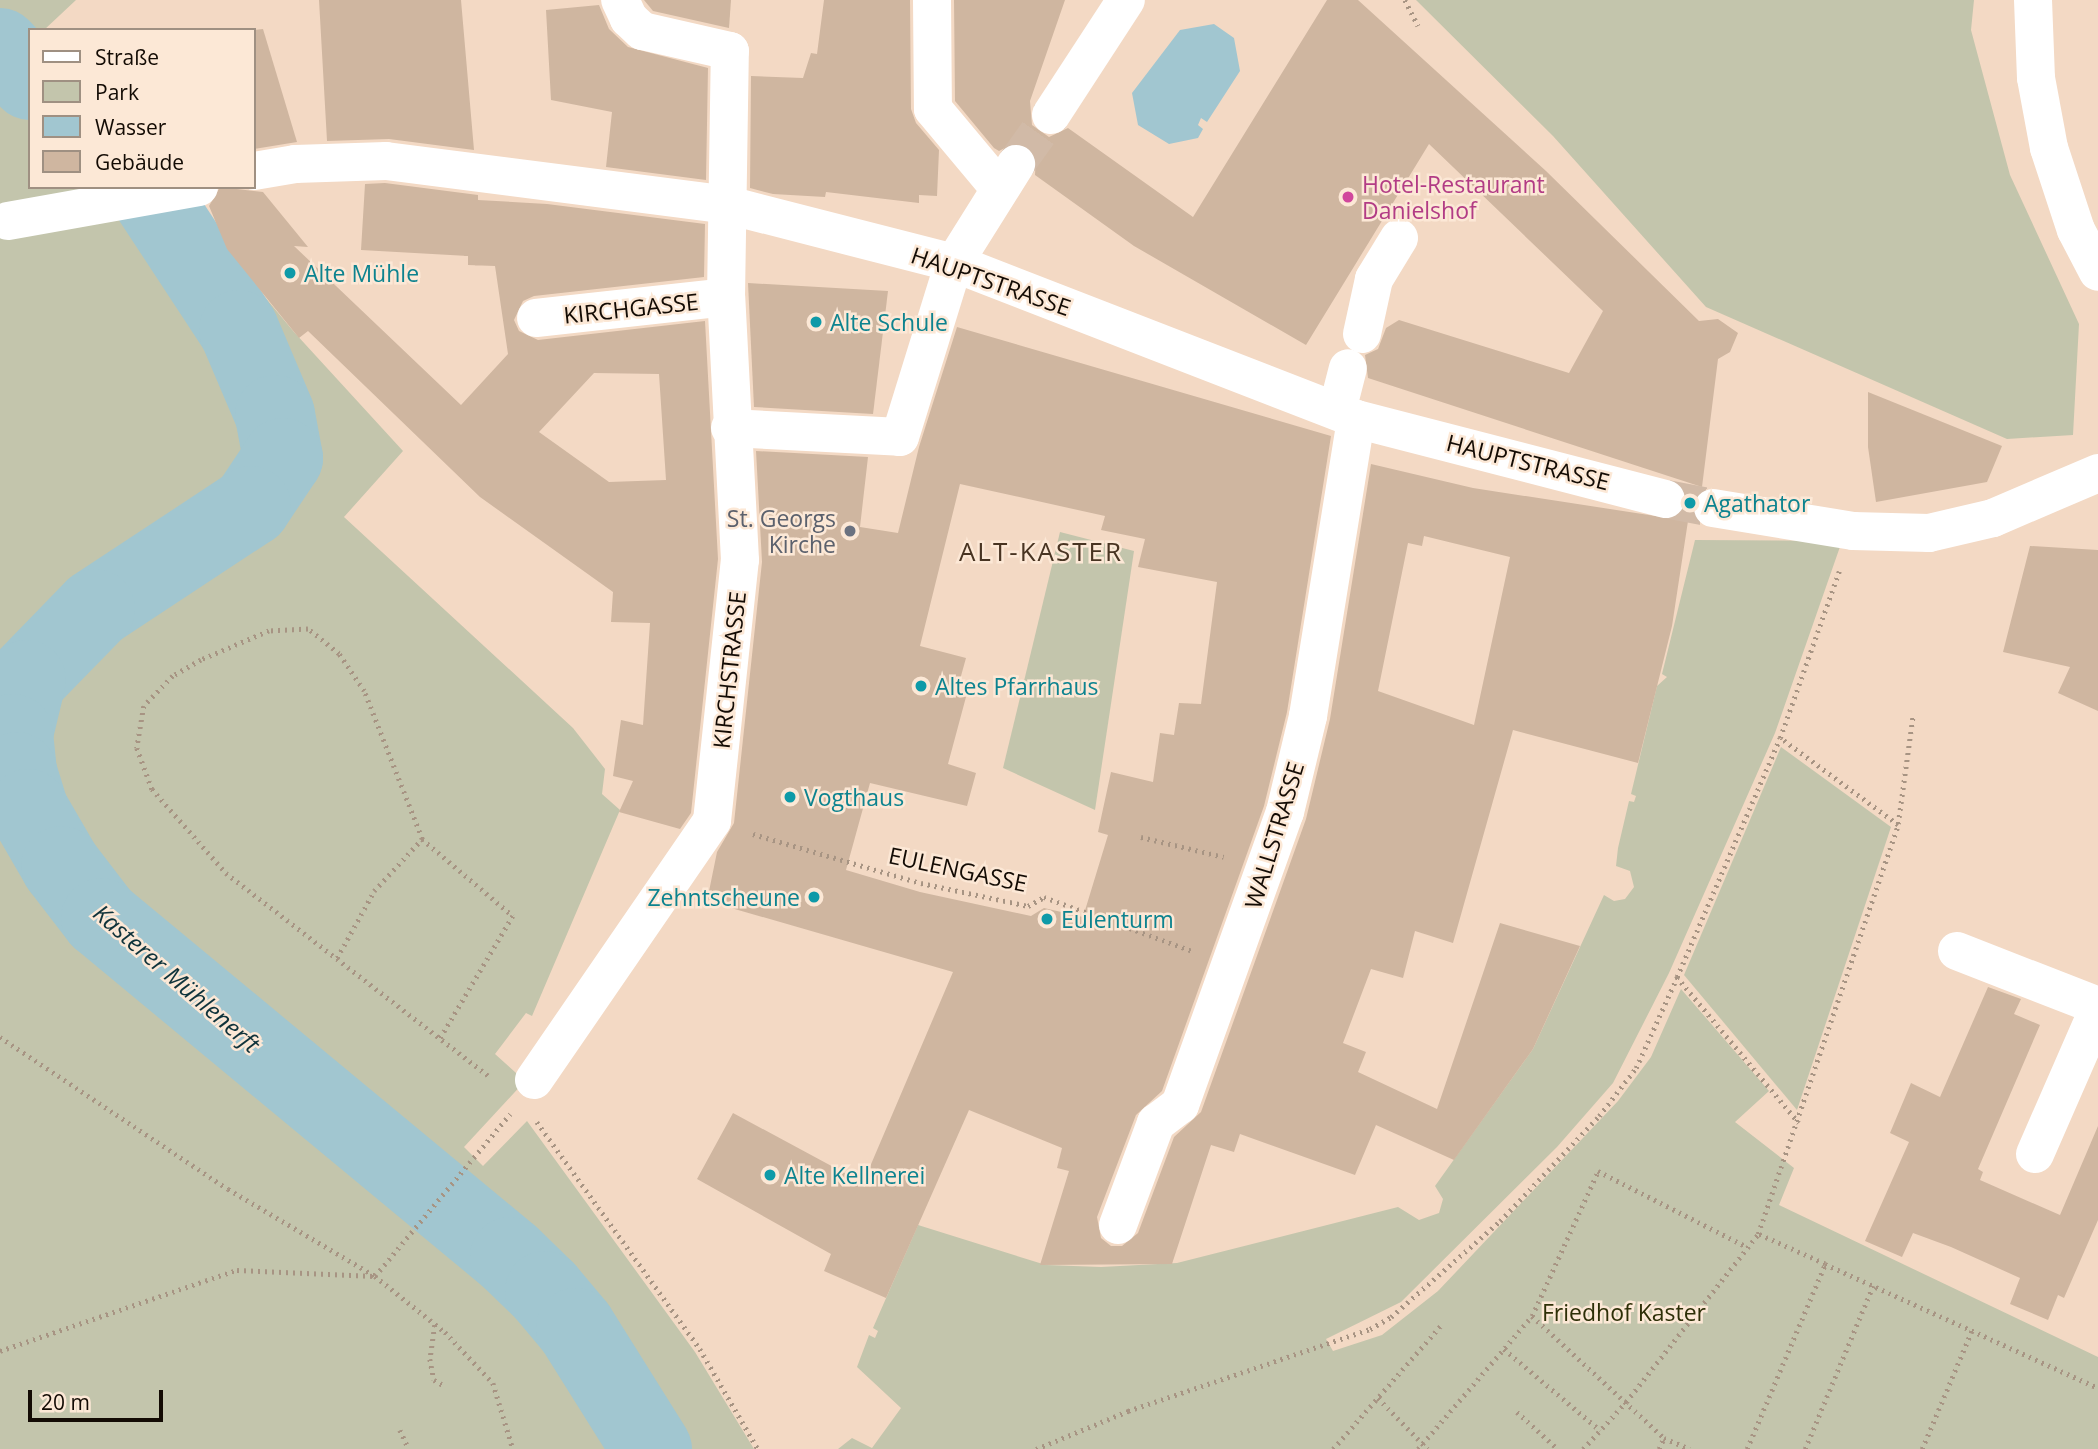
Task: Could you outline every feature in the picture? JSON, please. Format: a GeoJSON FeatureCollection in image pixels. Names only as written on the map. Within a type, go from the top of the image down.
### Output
{"type":"FeatureCollection","features":[{"type":"Feature","properties":{"kind":"street","name":"KIRCHSTRASSE"},"geometry":{"type":"LineString","coordinates":[[529,1088],[712,821],[740,560],[730,428],[724,204],[730,51],[642,31],[629,19],[620,0]]}},
{"type":"Feature","properties":{"kind":"street"},"geometry":{"type":"LineString","coordinates":[[730,428],[900,436],[954,263],[1008,177],[933,108],[932,0]]}},
{"type":"Feature","properties":{"kind":"street"},"geometry":{"type":"LineString","coordinates":[[1051,116],[1126,0]]}},
{"type":"Feature","properties":{"kind":"street"},"geometry":{"type":"LineString","coordinates":[[2033,0],[2036,78],[2049,148],[2076,230],[2098,272]]}},
{"type":"Feature","properties":{"kind":"street","name":"HAUPTSTRASSE"},"geometry":{"type":"LineString","coordinates":[[256,171],[295,164],[386,161],[724,204],[954,263],[1346,415],[1666,499]]}},
{"type":"Feature","properties":{"kind":"street"},"geometry":{"type":"LineString","coordinates":[[8,221],[192,189]]}},
{"type":"Feature","properties":{"kind":"street","name":"WALLSTRASSE"},"geometry":{"type":"LineString","coordinates":[[1118,1225],[1156,1123],[1180,1105],[1265,867],[1308,716],[1355,351],[1374,279],[1399,238]]}},
{"type":"Feature","properties":{"kind":"street","name":"KIRCHGASSE"},"geometry":{"type":"LineString","coordinates":[[536,318],[726,297]]}},
{"type":"Feature","properties":{"kind":"street"},"geometry":{"type":"LineString","coordinates":[[1713,508],[1853,531],[1928,533],[1993,518],[2098,473]]}},
{"type":"Feature","properties":{"kind":"street"},"geometry":{"type":"LineString","coordinates":[[1957,951],[2098,1008],[2035,1154]]}},
{"type":"Feature","properties":{"kind":"path"},"geometry":{"type":"LineString","coordinates":[[1405,0],[1418,26]]}},
{"type":"Feature","properties":{"kind":"path"},"geometry":{"type":"LineString","coordinates":[[1036,1449],[1128,1411],[1370,1329],[1401,1311],[1500,1221],[1619,1092],[1636,1068],[1780,738],[1853,531]]}},
{"type":"Feature","properties":{"kind":"path"},"geometry":{"type":"LineString","coordinates":[[440,1039],[513,916],[422,839],[364,691],[339,654],[307,629],[269,631],[201,660],[173,676],[144,706],[137,748],[152,789],[226,873],[440,1039],[529,1088],[700,1349],[758,1449]]}},
{"type":"Feature","properties":{"kind":"path"},"geometry":{"type":"LineString","coordinates":[[1583,1449],[1626,1402],[1758,1234],[1799,1123],[1898,825],[1913,715]]}},
{"type":"Feature","properties":{"kind":"path"},"geometry":{"type":"LineString","coordinates":[[1780,738],[1898,825]]}},
{"type":"Feature","properties":{"kind":"path","name":"EULENGASSE"},"geometry":{"type":"LineString","coordinates":[[712,821],[921,883],[1028,906],[1044,897],[1231,966]]}},
{"type":"Feature","properties":{"kind":"path"},"geometry":{"type":"LineString","coordinates":[[1141,837],[1265,867]]}},
{"type":"Feature","properties":{"kind":"path"},"geometry":{"type":"LineString","coordinates":[[337,958],[374,891],[422,839]]}},
{"type":"Feature","properties":{"kind":"path"},"geometry":{"type":"LineString","coordinates":[[1677,977],[1799,1123]]}},
{"type":"Feature","properties":{"kind":"path"},"geometry":{"type":"LineString","coordinates":[[0,1037],[194,1167],[375,1276],[435,1325],[493,1383],[513,1449]]}},
{"type":"Feature","properties":{"kind":"path"},"geometry":{"type":"LineString","coordinates":[[375,1276],[529,1088]]}},
{"type":"Feature","properties":{"kind":"path"},"geometry":{"type":"LineString","coordinates":[[1418,1449],[1532,1317],[1598,1171],[1748,1247]]}},
{"type":"Feature","properties":{"kind":"path"},"geometry":{"type":"LineString","coordinates":[[1758,1234],[2098,1388]]}},
{"type":"Feature","properties":{"kind":"path"},"geometry":{"type":"LineString","coordinates":[[1747,1449],[1825,1264]]}},
{"type":"Feature","properties":{"kind":"path"},"geometry":{"type":"LineString","coordinates":[[0,1351],[237,1270],[375,1276]]}},
{"type":"Feature","properties":{"kind":"path"},"geometry":{"type":"LineString","coordinates":[[1805,1449],[1873,1286]]}},
{"type":"Feature","properties":{"kind":"path"},"geometry":{"type":"LineString","coordinates":[[1532,1317],[1664,1438],[1690,1449]]}},
{"type":"Feature","properties":{"kind":"path"},"geometry":{"type":"LineString","coordinates":[[1333,1449],[1443,1323]]}},
{"type":"Feature","properties":{"kind":"path"},"geometry":{"type":"LineString","coordinates":[[435,1325],[430,1359],[434,1380],[445,1386]]}},
{"type":"Feature","properties":{"kind":"path"},"geometry":{"type":"LineString","coordinates":[[1922,1449],[1972,1330]]}},
{"type":"Feature","properties":{"kind":"path"},"geometry":{"type":"LineString","coordinates":[[1504,1349],[1600,1430]]}},
{"type":"Feature","properties":{"kind":"path"},"geometry":{"type":"LineString","coordinates":[[1378,1398],[1428,1449]]}},
{"type":"Feature","properties":{"kind":"path"},"geometry":{"type":"LineString","coordinates":[[1517,1412],[1558,1449]]}},
{"type":"Feature","properties":{"kind":"path"},"geometry":{"type":"LineString","coordinates":[[400,1430],[409,1449]]}},
{"type":"Feature","properties":{"kind":"path"},"geometry":{"type":"LineString","coordinates":[[1659,1449],[1664,1438]]}},
{"type":"Feature","properties":{"kind":"green space"},"geometry":{"type":"Polygon","coordinates":[[[0,0],[76,0],[46,28],[28,28],[28,189],[175,189],[294,332],[403,451],[344,517],[573,728],[605,769],[602,794],[620,810],[532,1016],[526,1013],[495,1054],[525,1081],[464,1147],[483,1166],[527,1121],[695,1352],[754,1449],[0,1449],[0,0]]]}},
{"type":"Feature","properties":{"kind":"green space"},"geometry":{"type":"Polygon","coordinates":[[[1416,0],[1974,0],[1971,30],[2010,175],[2079,324],[2073,435],[2007,439],[1706,307],[1553,136],[1416,0]]]}},
{"type":"Feature","properties":{"kind":"green space"},"geometry":{"type":"Polygon","coordinates":[[[1060,532],[1134,551],[1095,810],[1003,768],[1060,532]]]}},
{"type":"Feature","properties":{"kind":"green space","name":"Friedhof Kaster"},"geometry":{"type":"Polygon","coordinates":[[[1695,540],[1842,541],[1775,733],[1669,973],[1613,1083],[1557,1147],[1401,1302],[1326,1339],[1333,1351],[1382,1335],[1438,1291],[1618,1101],[1651,1057],[1681,989],[1769,1091],[1735,1122],[1794,1168],[1779,1205],[2098,1357],[2098,1449],[838,1449],[852,1438],[872,1448],[901,1408],[857,1367],[869,1335],[875,1338],[878,1331],[873,1328],[918,1225],[1046,1265],[1101,1267],[1177,1263],[1398,1207],[1419,1220],[1439,1213],[1443,1199],[1435,1186],[1533,1049],[1604,895],[1614,901],[1625,899],[1634,887],[1630,871],[1616,866],[1618,848],[1629,801],[1634,802],[1636,796],[1631,794],[1657,686],[1667,677],[1662,674],[1695,540]]]}},
{"type":"Feature","properties":{"kind":"green space"},"geometry":{"type":"Polygon","coordinates":[[[1781,747],[1891,827],[1797,1110],[1684,975],[1781,747]]]}},
{"type":"Feature","properties":{"kind":"water"},"geometry":{"type":"Polygon","coordinates":[[[1214,24],[1234,38],[1240,71],[1207,122],[1201,118],[1198,125],[1203,129],[1198,138],[1169,144],[1138,125],[1132,93],[1180,30],[1214,24]]]}},
{"type":"Feature","properties":{"kind":"building"},"geometry":{"type":"Polygon","coordinates":[[[319,0],[461,0],[474,150],[389,139],[327,141],[319,0]]]}},
{"type":"Feature","properties":{"kind":"building"},"geometry":{"type":"Polygon","coordinates":[[[644,0],[731,0],[729,28],[653,11],[644,0]]]}},
{"type":"Feature","properties":{"kind":"building"},"geometry":{"type":"Polygon","coordinates":[[[824,0],[910,0],[911,109],[916,123],[939,150],[937,196],[919,195],[919,203],[826,192],[825,197],[773,194],[750,188],[751,76],[803,78],[811,53],[817,54],[824,0]]]}},
{"type":"Feature","properties":{"kind":"building"},"geometry":{"type":"Polygon","coordinates":[[[954,0],[1065,0],[1030,101],[1032,125],[1049,137],[1068,128],[1193,217],[1327,0],[1358,0],[1546,171],[1699,321],[1718,319],[1738,333],[1730,352],[1718,359],[1702,487],[1368,378],[1365,355],[1378,349],[1386,328],[1399,320],[1569,373],[1603,311],[1429,144],[1306,345],[1134,246],[1035,175],[1036,154],[1028,146],[1016,142],[999,151],[994,148],[955,101],[954,0]]]}},
{"type":"Feature","properties":{"kind":"building"},"geometry":{"type":"Polygon","coordinates":[[[599,5],[609,29],[628,47],[708,68],[706,180],[606,167],[612,112],[551,100],[546,10],[599,5]]]}},
{"type":"Feature","properties":{"kind":"building"},"geometry":{"type":"Polygon","coordinates":[[[263,29],[297,142],[256,149],[256,30],[263,29]]]}},
{"type":"Feature","properties":{"kind":"building"},"geometry":{"type":"Polygon","coordinates":[[[385,183],[478,195],[478,200],[547,204],[705,224],[704,277],[534,296],[523,301],[514,320],[519,331],[538,340],[705,321],[718,559],[691,813],[680,829],[619,812],[633,781],[613,776],[621,720],[643,725],[650,623],[611,622],[613,592],[480,497],[308,331],[299,338],[227,249],[209,206],[219,189],[263,192],[308,247],[294,246],[461,405],[508,354],[495,266],[468,265],[468,256],[361,250],[365,184],[385,183]],[[594,373],[539,432],[609,482],[666,480],[659,374],[594,373]]]}},
{"type":"Feature","properties":{"kind":"building","name":"Alte Schule"},"geometry":{"type":"Polygon","coordinates":[[[748,283],[888,291],[873,414],[754,407],[748,283]]]}},
{"type":"Feature","properties":{"kind":"building"},"geometry":{"type":"Polygon","coordinates":[[[957,327],[1331,436],[1287,712],[1264,806],[1162,1091],[1136,1115],[1097,1217],[1101,1238],[1111,1246],[1122,1246],[1138,1233],[1174,1137],[1201,1112],[1306,819],[1330,719],[1371,464],[1473,488],[1688,521],[1672,626],[1638,763],[1513,730],[1453,943],[1415,931],[1403,978],[1371,969],[1343,1043],[1366,1052],[1358,1072],[1437,1109],[1500,923],[1580,946],[1533,1049],[1454,1160],[1376,1125],[1355,1175],[1240,1134],[1234,1152],[1211,1145],[1172,1264],[1040,1265],[1069,1171],[1057,1168],[1062,1148],[969,1110],[886,1298],[824,1271],[831,1254],[697,1179],[733,1113],[863,1183],[953,972],[707,901],[717,852],[734,823],[762,562],[756,451],[868,457],[860,527],[898,533],[919,447],[957,327]],[[960,484],[920,646],[966,658],[956,694],[966,697],[948,764],[976,773],[967,806],[870,783],[846,870],[920,892],[1031,916],[1044,908],[1083,917],[1108,835],[1098,832],[1111,772],[1153,782],[1160,733],[1174,735],[1179,703],[1201,704],[1217,582],[1138,567],[1145,539],[1101,530],[1105,516],[960,484]],[[1424,536],[1422,546],[1408,543],[1378,691],[1474,725],[1510,557],[1424,536]]]}},
{"type":"Feature","properties":{"kind":"building"},"geometry":{"type":"Polygon","coordinates":[[[1868,392],[2002,446],[1987,482],[1876,502],[1868,447],[1868,392]]]}},
{"type":"Feature","properties":{"kind":"building"},"geometry":{"type":"Polygon","coordinates":[[[2030,546],[2098,550],[2098,711],[2058,693],[2070,667],[2003,652],[2030,546]]]}},
{"type":"Feature","properties":{"kind":"building"},"geometry":{"type":"Polygon","coordinates":[[[1988,987],[2021,999],[2014,1014],[2040,1025],[1978,1169],[1983,1172],[1980,1180],[2060,1215],[2098,1126],[2098,1220],[2064,1298],[2058,1295],[2048,1320],[2010,1304],[2020,1278],[1951,1247],[1913,1233],[1902,1257],[1865,1241],[1909,1142],[1890,1133],[1911,1083],[1940,1097],[1988,987]]]}},
{"type":"Feature","properties":{"kind":"waterway","name":"Kasterer Mühlenerft"},"geometry":{"type":"LineString","coordinates":[[0,48],[28,78]]}},
{"type":"Feature","properties":{"kind":"waterway","name":"Kasterer Mühlenerft"},"geometry":{"type":"LineString","coordinates":[[146,189],[239,330],[275,415],[283,458],[251,506],[95,609],[26,680],[13,734],[17,772],[28,809],[61,866],[101,918],[510,1257],[545,1291],[576,1328],[652,1449]]}},
{"type":"Feature","properties":{"kind":"tunnel"},"geometry":{"type":"LineString","coordinates":[[1016,164],[1051,115]]}},
{"type":"Feature","properties":{"kind":"tunnel"},"geometry":{"type":"LineString","coordinates":[[1666,499],[1713,508]]}},
{"type":"Feature","properties":{"kind":"place","name":"Hotel-Restaurant Danielshof"},"geometry":{"type":"Point","coordinates":[1348,197]}},
{"type":"Feature","properties":{"kind":"place","name":"Alte Mühle"},"geometry":{"type":"Point","coordinates":[290,273]}},
{"type":"Feature","properties":{"kind":"place","name":"Alte Schule"},"geometry":{"type":"Point","coordinates":[816,322]}},
{"type":"Feature","properties":{"kind":"place","name":"Agathator"},"geometry":{"type":"Point","coordinates":[1690,503]}},
{"type":"Feature","properties":{"kind":"place","name":"St. Georgs Kirche"},"geometry":{"type":"Point","coordinates":[850,531]}},
{"type":"Feature","properties":{"kind":"place","name":"Altes Pfarrhaus"},"geometry":{"type":"Point","coordinates":[921,686]}},
{"type":"Feature","properties":{"kind":"place","name":"Vogthaus"},"geometry":{"type":"Point","coordinates":[790,797]}},
{"type":"Feature","properties":{"kind":"place","name":"Zehntscheune"},"geometry":{"type":"Point","coordinates":[814,897]}},
{"type":"Feature","properties":{"kind":"place","name":"Eulenturm"},"geometry":{"type":"Point","coordinates":[1047,919]}},
{"type":"Feature","properties":{"kind":"place","name":"Alte Kellnerei"},"geometry":{"type":"Point","coordinates":[770,1175]}},
{"type":"Feature","properties":{"kind":"district","name":"ALT-KASTER"},"geometry":{"type":"Point","coordinates":[1041,552]}}]}
